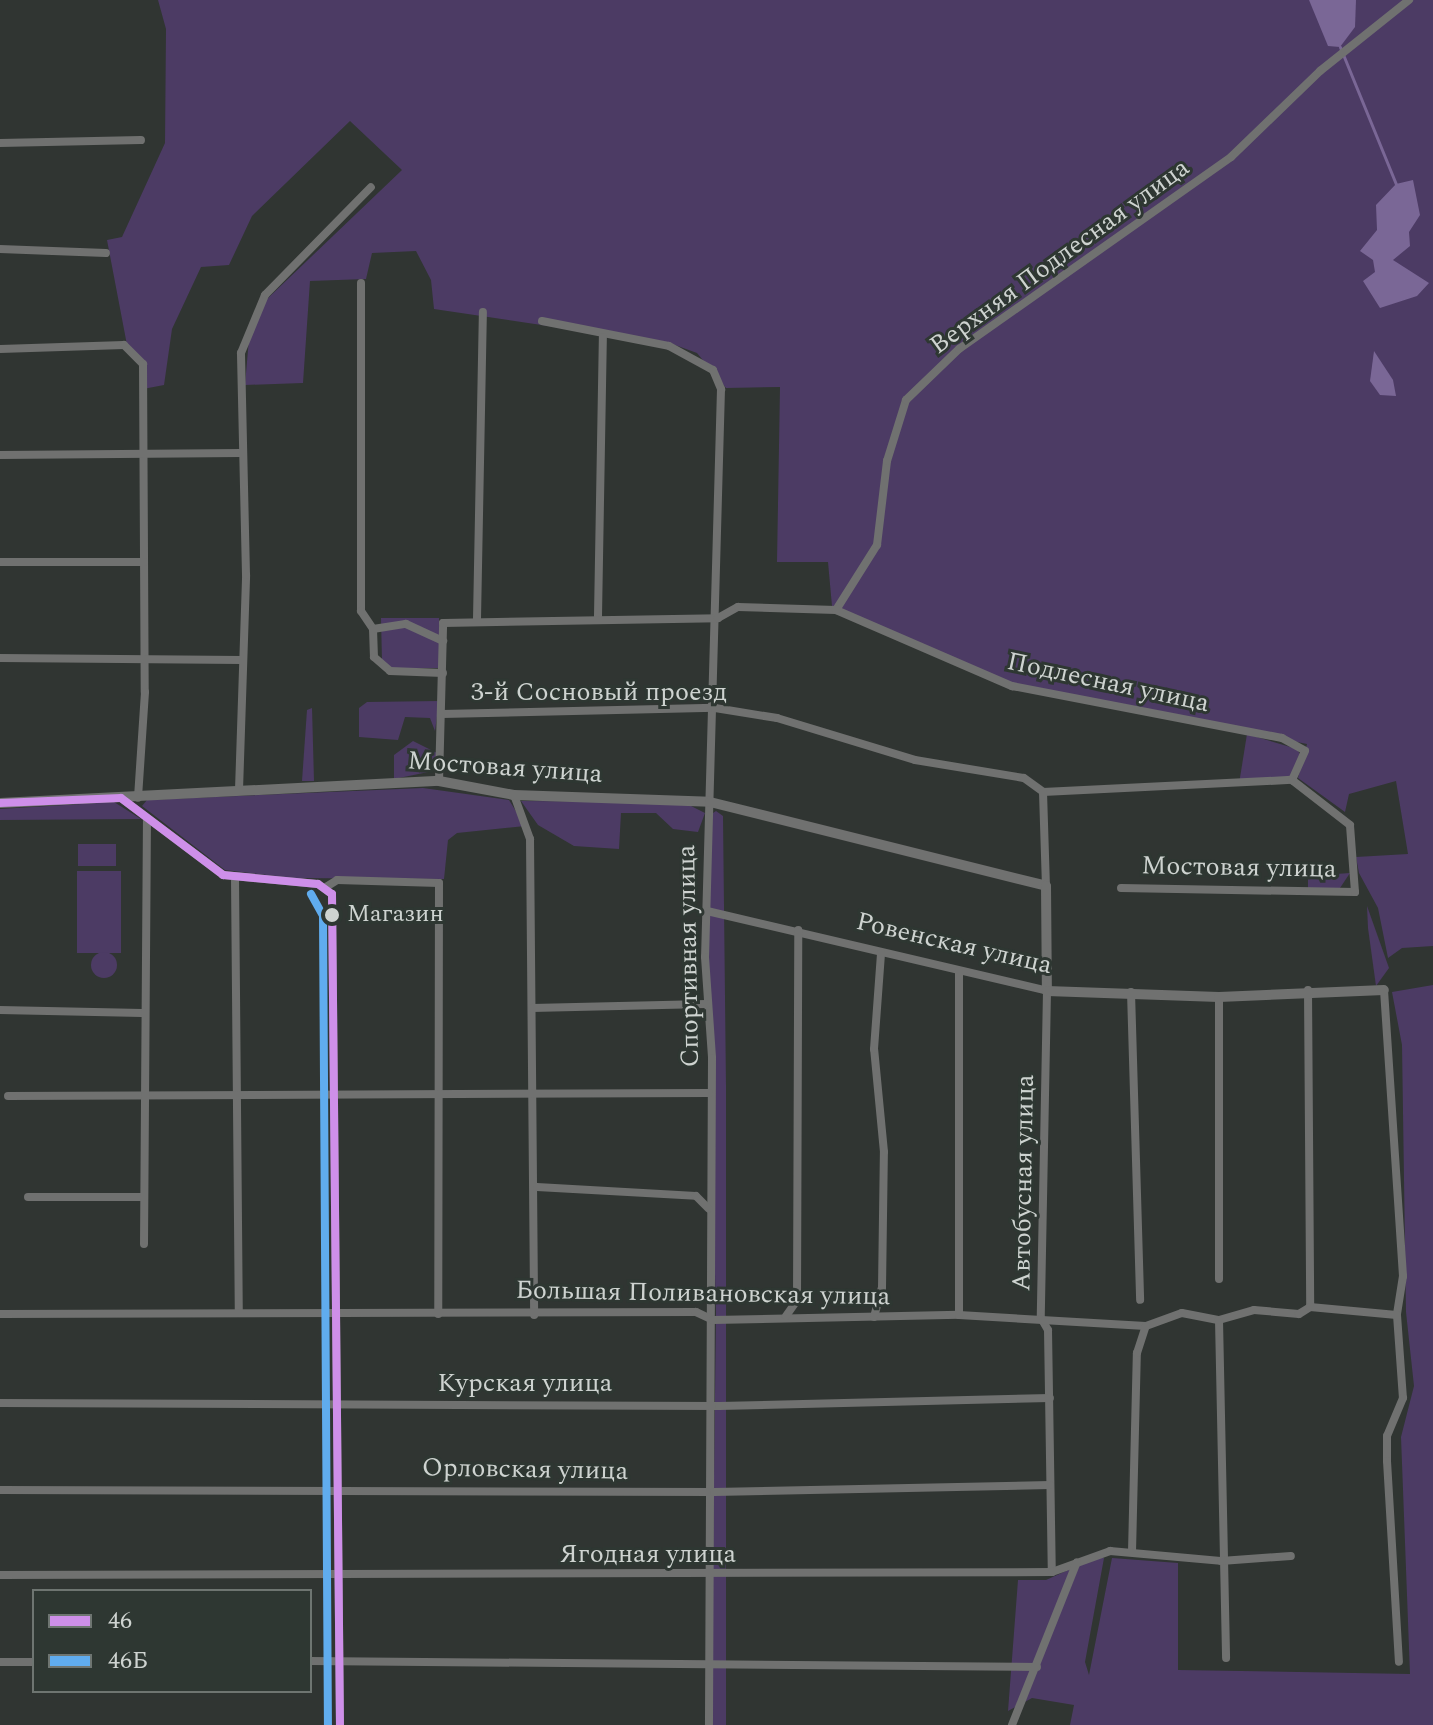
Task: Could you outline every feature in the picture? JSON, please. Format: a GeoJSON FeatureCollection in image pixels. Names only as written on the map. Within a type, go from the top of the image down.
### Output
{"type":"FeatureCollection","features":[{"type":"Feature","properties":{"kind":"street","name":"Верхняя Подлесная улица"},"geometry":{"type":"LineString","coordinates":[[836,610],[877,545],[887,461],[906,400],[959,349],[1231,157],[1320,71],[1409,0]]}},
{"type":"Feature","properties":{"kind":"street"},"geometry":{"type":"LineString","coordinates":[[0,143],[141,140]]}},
{"type":"Feature","properties":{"kind":"street"},"geometry":{"type":"LineString","coordinates":[[239,790],[241,453],[248,326],[265,295],[371,187]]}},
{"type":"Feature","properties":{"kind":"street"},"geometry":{"type":"LineString","coordinates":[[0,249],[106,253]]}},
{"type":"Feature","properties":{"kind":"street"},"geometry":{"type":"LineString","coordinates":[[361,283],[361,611],[373,629],[374,657],[390,671],[443,673]]}},
{"type":"Feature","properties":{"kind":"street"},"geometry":{"type":"LineString","coordinates":[[477,619],[483,312]]}},
{"type":"Feature","properties":{"kind":"street","name":"Спортивная улица"},"geometry":{"type":"LineString","coordinates":[[542,321],[603,337],[669,346],[719,379],[718,618],[706,1004],[714,1492],[709,1725]]}},
{"type":"Feature","properties":{"kind":"street"},"geometry":{"type":"LineString","coordinates":[[598,616],[603,337]]}},
{"type":"Feature","properties":{"kind":"street"},"geometry":{"type":"LineString","coordinates":[[0,349],[124,345],[143,364],[145,661],[138,798]]}},
{"type":"Feature","properties":{"kind":"street"},"geometry":{"type":"LineString","coordinates":[[0,455],[241,453]]}},
{"type":"Feature","properties":{"kind":"street"},"geometry":{"type":"LineString","coordinates":[[0,562],[144,562]]}},
{"type":"Feature","properties":{"kind":"street","name":"Подлесная улица"},"geometry":{"type":"LineString","coordinates":[[443,641],[443,623],[477,619],[598,616],[718,618],[738,607],[836,610],[1012,686],[1282,738],[1305,751],[1292,780]]}},
{"type":"Feature","properties":{"kind":"street"},"geometry":{"type":"LineString","coordinates":[[373,629],[406,624],[443,641],[439,781]]}},
{"type":"Feature","properties":{"kind":"street"},"geometry":{"type":"LineString","coordinates":[[0,658],[242,660]]}},
{"type":"Feature","properties":{"kind":"street","name":"3-й Сосновый проезд"},"geometry":{"type":"LineString","coordinates":[[442,714],[715,708],[777,718],[915,760],[1024,778],[1043,792],[1292,780]]}},
{"type":"Feature","properties":{"kind":"street","name":"Мостовая улица"},"geometry":{"type":"LineString","coordinates":[[1121,888],[1355,892],[1350,825],[1292,780]]}},
{"type":"Feature","properties":{"kind":"street","name":"Мостовая улица"},"geometry":{"type":"LineString","coordinates":[[0,803],[439,781],[514,795],[710,802],[1046,886]]}},
{"type":"Feature","properties":{"kind":"street","name":"Автобусная улица"},"geometry":{"type":"LineString","coordinates":[[1043,792],[1047,991],[1041,1318],[1050,1398],[1052,1572]]}},
{"type":"Feature","properties":{"kind":"street"},"geometry":{"type":"LineString","coordinates":[[514,795],[530,839],[537,1187],[534,1315]]}},
{"type":"Feature","properties":{"kind":"street"},"geometry":{"type":"LineString","coordinates":[[121,798],[207,867],[235,878],[322,886],[337,880],[439,883],[438,1314]]}},
{"type":"Feature","properties":{"kind":"street"},"geometry":{"type":"LineString","coordinates":[[144,1244],[142,1013],[147,819]]}},
{"type":"Feature","properties":{"kind":"street"},"geometry":{"type":"LineString","coordinates":[[235,878],[239,1313]]}},
{"type":"Feature","properties":{"kind":"street"},"geometry":{"type":"LineString","coordinates":[[322,886],[335,915],[341,1489],[340,1725]]}},
{"type":"Feature","properties":{"kind":"street","name":"Ровенская улица"},"geometry":{"type":"LineString","coordinates":[[707,911],[1047,991],[1219,997],[1308,990],[1384,990]]}},
{"type":"Feature","properties":{"kind":"street"},"geometry":{"type":"LineString","coordinates":[[786,1316],[797,1300],[798,930]]}},
{"type":"Feature","properties":{"kind":"street"},"geometry":{"type":"LineString","coordinates":[[874,1317],[882,1288],[884,1152],[874,1049],[881,953]]}},
{"type":"Feature","properties":{"kind":"street"},"geometry":{"type":"LineString","coordinates":[[959,971],[959,1315]]}},
{"type":"Feature","properties":{"kind":"street"},"geometry":{"type":"LineString","coordinates":[[1308,990],[1310,1307]]}},
{"type":"Feature","properties":{"kind":"street"},"geometry":{"type":"LineString","coordinates":[[1384,990],[1403,1276],[1397,1315],[1403,1398],[1387,1436],[1399,1662]]}},
{"type":"Feature","properties":{"kind":"street"},"geometry":{"type":"LineString","coordinates":[[1131,992],[1140,1300]]}},
{"type":"Feature","properties":{"kind":"street"},"geometry":{"type":"LineString","coordinates":[[1219,997],[1219,1279]]}},
{"type":"Feature","properties":{"kind":"street"},"geometry":{"type":"LineString","coordinates":[[532,1008],[706,1004]]}},
{"type":"Feature","properties":{"kind":"street"},"geometry":{"type":"LineString","coordinates":[[0,1010],[142,1013]]}},
{"type":"Feature","properties":{"kind":"street"},"geometry":{"type":"LineString","coordinates":[[8,1096],[337,1092],[709,1093]]}},
{"type":"Feature","properties":{"kind":"street"},"geometry":{"type":"LineString","coordinates":[[537,1187],[696,1196],[711,1214]]}},
{"type":"Feature","properties":{"kind":"street"},"geometry":{"type":"LineString","coordinates":[[28,1197],[144,1197]]}},
{"type":"Feature","properties":{"kind":"street","name":"Большая Поливановская улица"},"geometry":{"type":"LineString","coordinates":[[0,1314],[534,1315],[696,1312],[713,1320],[786,1316],[959,1315],[1146,1326],[1182,1313],[1219,1320],[1310,1307],[1397,1315]]}},
{"type":"Feature","properties":{"kind":"street"},"geometry":{"type":"LineString","coordinates":[[1219,1320],[1221,1561],[1226,1658]]}},
{"type":"Feature","properties":{"kind":"street"},"geometry":{"type":"LineString","coordinates":[[1132,1552],[1137,1353],[1146,1326]]}},
{"type":"Feature","properties":{"kind":"street","name":"Курская улица"},"geometry":{"type":"LineString","coordinates":[[0,1403],[712,1406],[1050,1398]]}},
{"type":"Feature","properties":{"kind":"street","name":"Орловская улица"},"geometry":{"type":"LineString","coordinates":[[0,1490],[714,1492],[1050,1485]]}},
{"type":"Feature","properties":{"kind":"street","name":"Ягодная улица"},"geometry":{"type":"LineString","coordinates":[[0,1575],[710,1576],[1052,1572],[1077,1562],[1132,1552],[1221,1561],[1291,1556]]}},
{"type":"Feature","properties":{"kind":"street"},"geometry":{"type":"LineString","coordinates":[[1012,1725],[1077,1562]]}},
{"type":"Feature","properties":{"kind":"street"},"geometry":{"type":"LineString","coordinates":[[312,1661],[1037,1667]]}},
{"type":"Feature","properties":{"kind":"street"},"geometry":{"type":"LineString","coordinates":[[0,1662],[32,1662]]}},
{"type":"Feature","properties":{"kind":"shaded area"},"geometry":{"type":"Polygon","coordinates":[[[158,0],[1433,0],[1433,946],[1402,948],[1388,958],[1378,908],[1359,873],[1356,857],[1408,854],[1396,781],[1349,794],[1345,812],[1298,778],[1307,744],[1005,683],[832,606],[828,562],[777,562],[780,387],[726,388],[697,353],[675,345],[434,309],[431,280],[416,251],[372,253],[366,279],[310,281],[303,383],[245,385],[250,327],[266,300],[402,170],[350,121],[252,216],[229,265],[201,267],[172,329],[164,385],[143,389],[144,364],[127,345],[107,240],[122,237],[165,143],[166,29],[158,0]]]}},
{"type":"Feature","properties":{"kind":"shaded area"},"geometry":{"type":"Polygon","coordinates":[[[1309,0],[1356,0],[1355,27],[1340,47],[1328,46],[1309,0]]]}},
{"type":"Feature","properties":{"kind":"shaded area"},"geometry":{"type":"Polygon","coordinates":[[[1413,180],[1420,215],[1409,232],[1410,246],[1393,260],[1429,283],[1417,296],[1380,308],[1363,281],[1375,272],[1373,260],[1360,251],[1377,230],[1376,205],[1396,184],[1413,180]]]}},
{"type":"Feature","properties":{"kind":"shaded area"},"geometry":{"type":"Polygon","coordinates":[[[1374,351],[1393,380],[1396,396],[1380,395],[1370,381],[1374,351]]]}},
{"type":"Feature","properties":{"kind":"shaded area"},"geometry":{"type":"Polygon","coordinates":[[[381,618],[439,618],[440,668],[389,668],[382,661],[381,618]]]}},
{"type":"Feature","properties":{"kind":"shaded area"},"geometry":{"type":"Polygon","coordinates":[[[439,701],[435,731],[430,718],[405,717],[398,740],[359,737],[359,708],[367,702],[439,701]]]}},
{"type":"Feature","properties":{"kind":"shaded area"},"geometry":{"type":"Polygon","coordinates":[[[312,708],[314,781],[302,781],[307,710],[312,708]]]}},
{"type":"Feature","properties":{"kind":"shaded area"},"geometry":{"type":"Polygon","coordinates":[[[1247,734],[1297,749],[1301,756],[1288,779],[1239,784],[1247,734]]]}},
{"type":"Feature","properties":{"kind":"shaded area"},"geometry":{"type":"Polygon","coordinates":[[[413,741],[439,754],[438,770],[394,779],[394,755],[413,741]]]}},
{"type":"Feature","properties":{"kind":"shaded area"},"geometry":{"type":"Polygon","coordinates":[[[423,788],[509,800],[525,826],[457,833],[448,840],[444,879],[292,878],[225,870],[142,806],[147,800],[423,788]]]}},
{"type":"Feature","properties":{"kind":"shaded area"},"geometry":{"type":"Polygon","coordinates":[[[521,801],[683,802],[705,813],[698,832],[673,829],[656,813],[621,813],[619,849],[574,846],[538,825],[521,801]]]}},
{"type":"Feature","properties":{"kind":"shaded area"},"geometry":{"type":"Polygon","coordinates":[[[114,802],[141,819],[0,820],[0,809],[114,802]]]}},
{"type":"Feature","properties":{"kind":"shaded area"},"geometry":{"type":"Polygon","coordinates":[[[716,811],[723,816],[726,1087],[726,1725],[711,1725],[716,1313],[708,1004],[710,815],[716,811]]]}},
{"type":"Feature","properties":{"kind":"shaded area"},"geometry":{"type":"Polygon","coordinates":[[[78,844],[116,844],[116,866],[78,866],[78,844]]]}},
{"type":"Feature","properties":{"kind":"shaded area"},"geometry":{"type":"Polygon","coordinates":[[[77,871],[121,871],[121,953],[77,953],[77,871]]]}},
{"type":"Feature","properties":{"kind":"shaded area"},"geometry":{"type":"Polygon","coordinates":[[[1350,873],[1340,888],[1308,888],[1308,876],[1350,873]]]}},
{"type":"Feature","properties":{"kind":"shaded area"},"geometry":{"type":"Polygon","coordinates":[[[1367,906],[1389,968],[1376,986],[1368,928],[1367,906]]]}},
{"type":"Feature","properties":{"kind":"shaded area"},"geometry":{"type":"Polygon","coordinates":[[[104,952],[113,956],[117,965],[113,974],[104,978],[95,974],[91,965],[95,956],[104,952]]]}},
{"type":"Feature","properties":{"kind":"shaded area"},"geometry":{"type":"Polygon","coordinates":[[[1433,985],[1433,1725],[1070,1725],[1074,1705],[1032,1698],[1008,1711],[1018,1580],[1046,1580],[1095,1558],[1104,1558],[1085,1662],[1089,1675],[1112,1558],[1178,1563],[1178,1670],[1410,1674],[1401,1437],[1414,1386],[1406,1312],[1402,1045],[1392,992],[1433,985]]]}},
{"type":"Feature","properties":{"kind":"waterway"},"geometry":{"type":"LineString","coordinates":[[1340,47],[1396,184]]}},
{"type":"Feature","properties":{"kind":"transit line","name":"46"},"geometry":{"type":"LineString","coordinates":[[121,798],[223,875],[318,884],[332,894],[340,1725]]}},
{"type":"Feature","properties":{"kind":"transit line","name":"46"},"geometry":{"type":"LineString","coordinates":[[0,803],[121,798]]}},
{"type":"Feature","properties":{"kind":"transit line","name":"46Б"},"geometry":{"type":"LineString","coordinates":[[311,894],[323,916],[328,1725]]}},
{"type":"Feature","properties":{"kind":"place","name":"Магазин"},"geometry":{"type":"Point","coordinates":[332,915]}}]}
